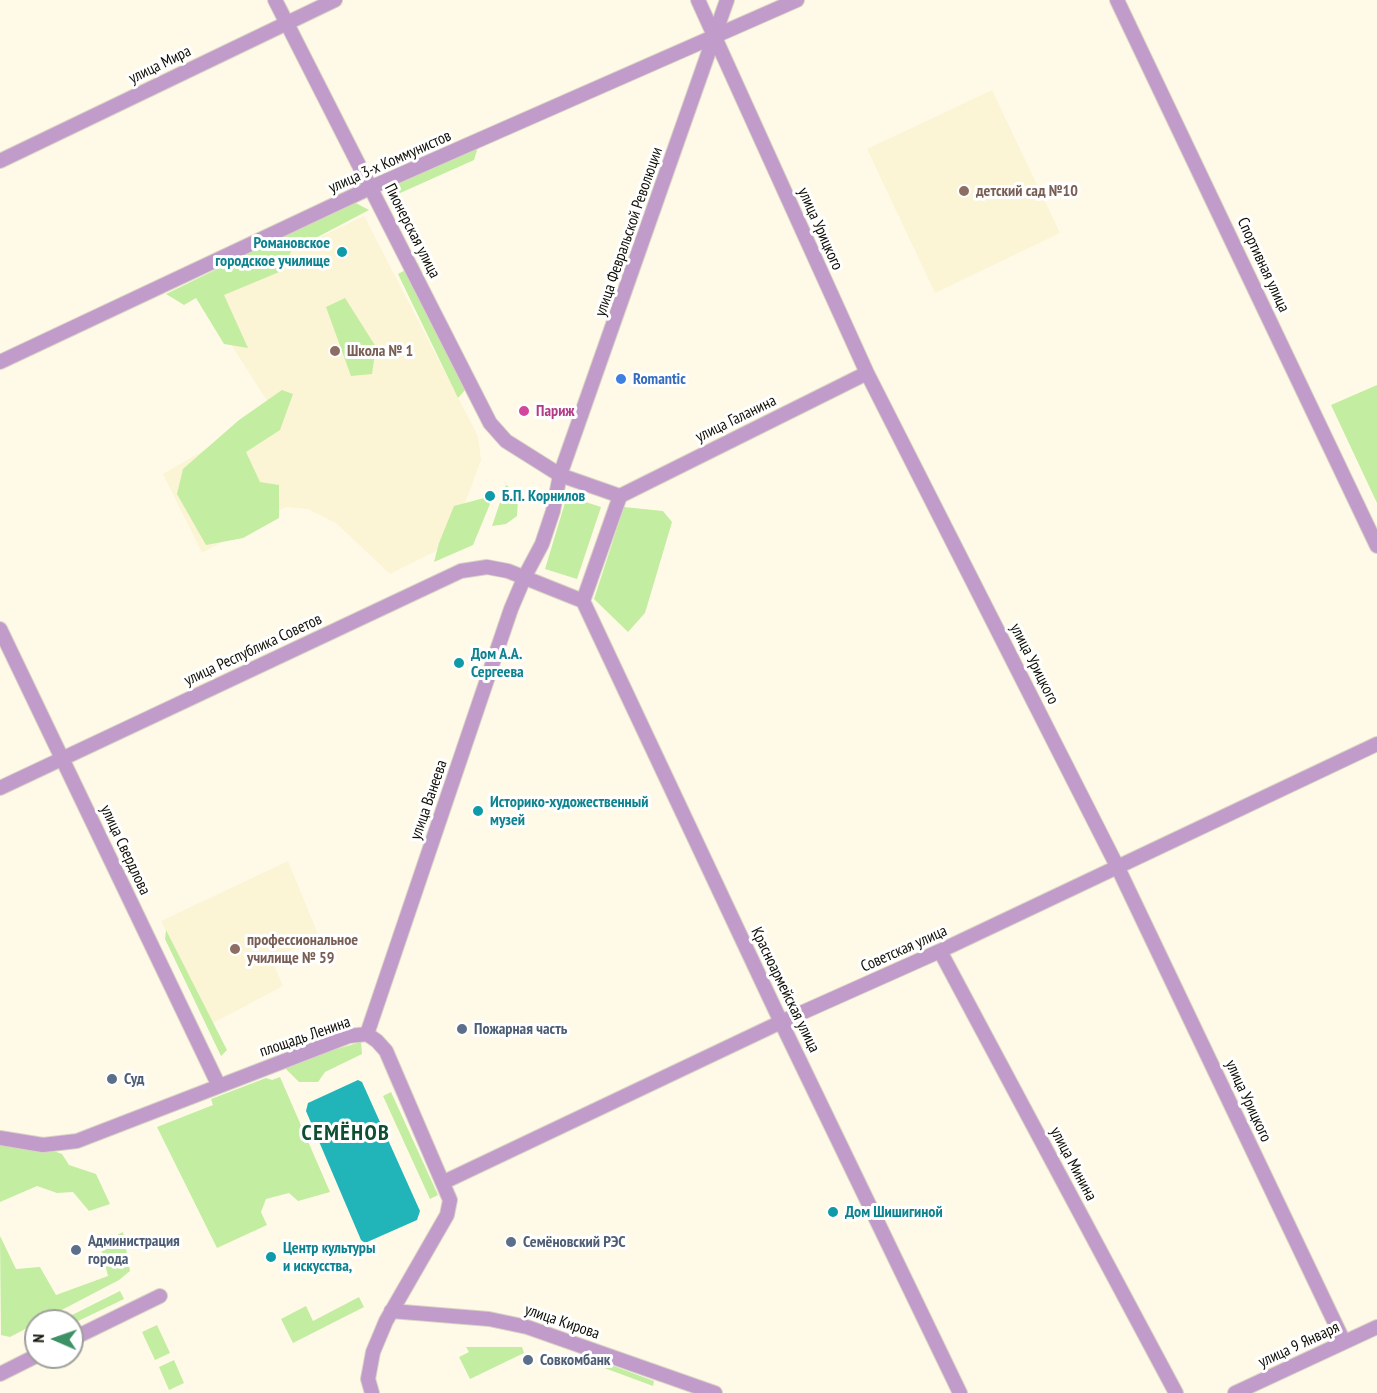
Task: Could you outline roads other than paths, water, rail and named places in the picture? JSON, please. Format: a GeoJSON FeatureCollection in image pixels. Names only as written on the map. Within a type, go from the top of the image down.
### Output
{"type":"FeatureCollection","features":[{"type":"Feature","properties":{"kind":"street","name":"Пионерская улица"},"geometry":{"type":"LineString","coordinates":[[275,0],[490,423],[506,441],[560,475],[620,496]]}},
{"type":"Feature","properties":{"kind":"street","name":"улица Мира"},"geometry":{"type":"LineString","coordinates":[[0,161],[335,0]]}},
{"type":"Feature","properties":{"kind":"street","name":"улица Урицкого"},"geometry":{"type":"LineString","coordinates":[[698,0],[867,373],[1118,868],[1344,1342]]}},
{"type":"Feature","properties":{"kind":"street","name":"улица Февральской Революции"},"geometry":{"type":"LineString","coordinates":[[525,576],[542,544],[553,511],[560,475],[727,0]]}},
{"type":"Feature","properties":{"kind":"street","name":"улица 3-х Коммунистов"},"geometry":{"type":"LineString","coordinates":[[0,362],[372,188],[798,0]]}},
{"type":"Feature","properties":{"kind":"street","name":"Спортивная улица"},"geometry":{"type":"LineString","coordinates":[[1116,0],[1377,546]]}},
{"type":"Feature","properties":{"kind":"street","name":"улица Галанина"},"geometry":{"type":"LineString","coordinates":[[620,496],[867,373]]}},
{"type":"Feature","properties":{"kind":"street"},"geometry":{"type":"LineString","coordinates":[[583,601],[620,496]]}},
{"type":"Feature","properties":{"kind":"street","name":"улица Республика Советов"},"geometry":{"type":"LineString","coordinates":[[0,788],[461,571],[487,567],[525,576],[583,601]]}},
{"type":"Feature","properties":{"kind":"street","name":"улица Ванеева"},"geometry":{"type":"LineString","coordinates":[[367,1034],[525,576]]}},
{"type":"Feature","properties":{"kind":"street","name":"Красноармейская улица"},"geometry":{"type":"LineString","coordinates":[[583,601],[781,1022],[960,1393]]}},
{"type":"Feature","properties":{"kind":"street","name":"улица Свердлова"},"geometry":{"type":"LineString","coordinates":[[0,628],[219,1086]]}},
{"type":"Feature","properties":{"kind":"street","name":"Советская улица"},"geometry":{"type":"LineString","coordinates":[[444,1182],[781,1022],[1118,868],[1377,744]]}},
{"type":"Feature","properties":{"kind":"street","name":"улица Минина"},"geometry":{"type":"LineString","coordinates":[[940,951],[1176,1393]]}},
{"type":"Feature","properties":{"kind":"street","name":"площадь Ленина"},"geometry":{"type":"LineString","coordinates":[[0,1138],[43,1145],[64,1144],[85,1138],[349,1036],[367,1034],[386,1051],[450,1200],[447,1215],[388,1316],[369,1367],[368,1378],[372,1393]]}},
{"type":"Feature","properties":{"kind":"street"},"geometry":{"type":"LineString","coordinates":[[84,1333],[160,1296]]}},
{"type":"Feature","properties":{"kind":"street","name":"улица Кирова"},"geometry":{"type":"LineString","coordinates":[[388,1316],[489,1319],[527,1326],[715,1393]]}},
{"type":"Feature","properties":{"kind":"street","name":"улица 9 Января"},"geometry":{"type":"LineString","coordinates":[[1235,1393],[1377,1327]]}},
{"type":"Feature","properties":{"kind":"street"},"geometry":{"type":"LineString","coordinates":[[0,1374],[24,1362]]}},
{"type":"Feature","properties":{"kind":"water"},"geometry":{"type":"Polygon","coordinates":[[[358,1080],[362,1082],[420,1211],[417,1220],[365,1243],[361,1240],[306,1111],[308,1103],[358,1080]]]}},
{"type":"Feature","properties":{"kind":"place","name":"детский сад №10"},"geometry":{"type":"Point","coordinates":[964,191]}},
{"type":"Feature","properties":{"kind":"place","name":"Романовское городское училище"},"geometry":{"type":"Point","coordinates":[342,252]}},
{"type":"Feature","properties":{"kind":"place","name":"Школа № 1"},"geometry":{"type":"Point","coordinates":[335,351]}},
{"type":"Feature","properties":{"kind":"place","name":"Romantic"},"geometry":{"type":"Point","coordinates":[621,379]}},
{"type":"Feature","properties":{"kind":"place","name":"Париж"},"geometry":{"type":"Point","coordinates":[524,411]}},
{"type":"Feature","properties":{"kind":"place","name":"Б.П. Корнилов"},"geometry":{"type":"Point","coordinates":[490,496]}},
{"type":"Feature","properties":{"kind":"place","name":"Дом А.А. Сергеева"},"geometry":{"type":"Point","coordinates":[459,663]}},
{"type":"Feature","properties":{"kind":"place","name":"Историко-художественный музей"},"geometry":{"type":"Point","coordinates":[478,811]}},
{"type":"Feature","properties":{"kind":"place","name":"профессиональное училище № 59"},"geometry":{"type":"Point","coordinates":[235,949]}},
{"type":"Feature","properties":{"kind":"place","name":"Пожарная часть"},"geometry":{"type":"Point","coordinates":[462,1029]}},
{"type":"Feature","properties":{"kind":"place","name":"Суд"},"geometry":{"type":"Point","coordinates":[112,1079]}},
{"type":"Feature","properties":{"kind":"place","name":"Дом Шишигиной"},"geometry":{"type":"Point","coordinates":[833,1212]}},
{"type":"Feature","properties":{"kind":"place","name":"Семёновский РЭС"},"geometry":{"type":"Point","coordinates":[511,1242]}},
{"type":"Feature","properties":{"kind":"place","name":"Администрация города"},"geometry":{"type":"Point","coordinates":[76,1250]}},
{"type":"Feature","properties":{"kind":"place","name":"Центр культуры и искусства,"},"geometry":{"type":"Point","coordinates":[271,1257]}},
{"type":"Feature","properties":{"kind":"place","name":"Совкомбанк"},"geometry":{"type":"Point","coordinates":[528,1360]}},
{"type":"Feature","properties":{"kind":"district","name":"СЕМЁНОВ"},"geometry":{"type":"Point","coordinates":[346,1134]}}]}
